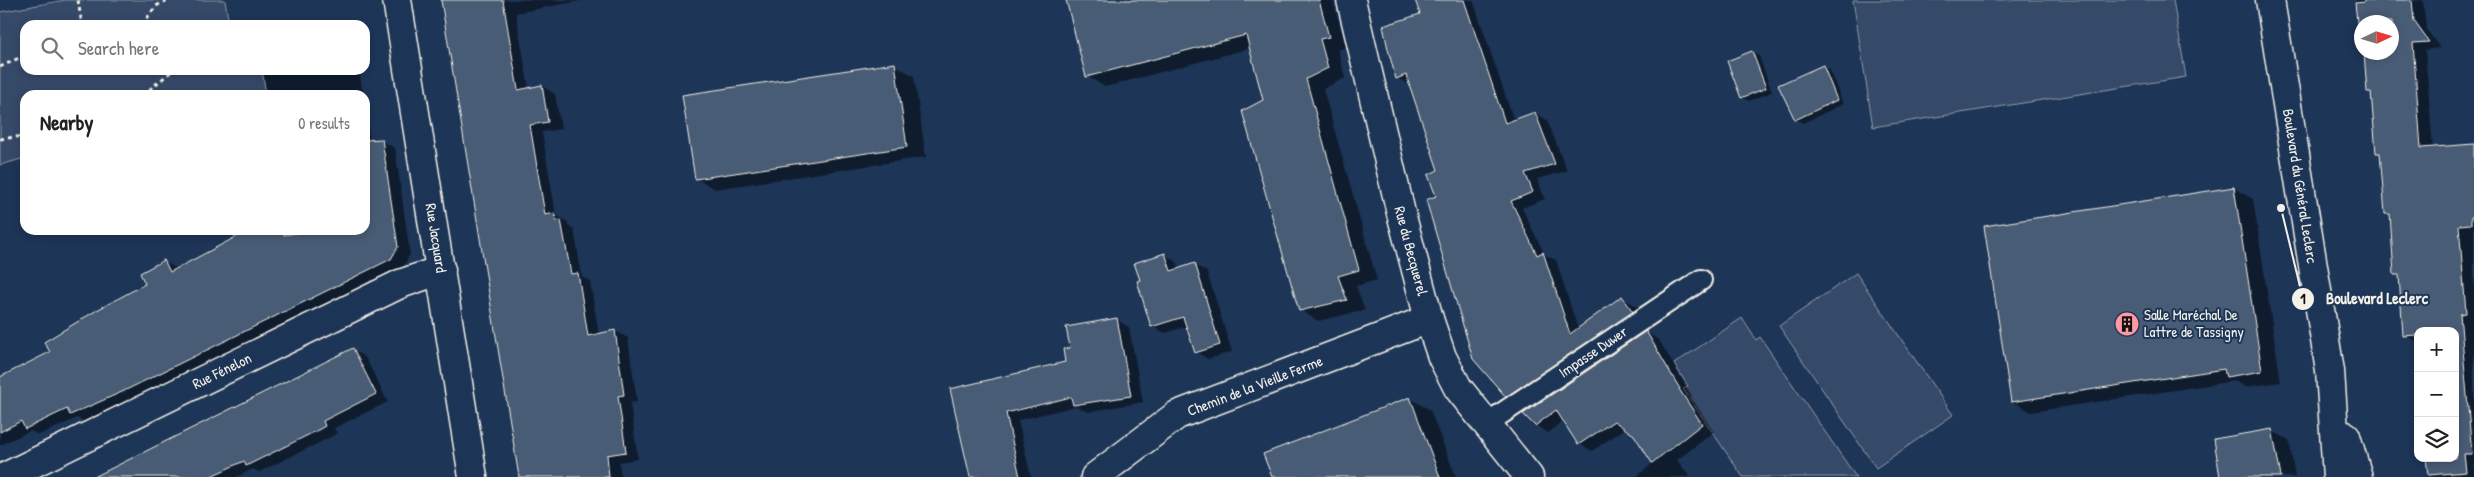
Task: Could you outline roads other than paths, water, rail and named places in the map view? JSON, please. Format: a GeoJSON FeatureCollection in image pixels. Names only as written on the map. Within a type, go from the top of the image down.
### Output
{"type":"FeatureCollection","features":[{"type":"Feature","properties":{"kind":"street","name":"Rue Jacquard"},"geometry":{"type":"LineString","coordinates":[[397,0],[473,477]]}},
{"type":"Feature","properties":{"kind":"street","name":"Rue du Becquerel"},"geometry":{"type":"LineString","coordinates":[[1351,0],[1397,196],[1442,357],[1458,388],[1529,477]]}},
{"type":"Feature","properties":{"kind":"street","name":"Boulevard du Général Leclerc"},"geometry":{"type":"LineString","coordinates":[[2270,0],[2330,371],[2337,477]]}},
{"type":"Feature","properties":{"kind":"street","name":"Rue Fénelon"},"geometry":{"type":"LineString","coordinates":[[5,477],[400,284],[441,270]]}},
{"type":"Feature","properties":{"kind":"street","name":"Chemin de la Vieille Ferme"},"geometry":{"type":"LineString","coordinates":[[1095,477],[1177,416],[1430,319]]}},
{"type":"Feature","properties":{"kind":"street","name":"Boulevard du Général Leclerc"},"geometry":{"type":"LineString","coordinates":[[2330,371],[2358,477]]}},
{"type":"Feature","properties":{"kind":"lane","name":"Impasse Duwer"},"geometry":{"type":"LineString","coordinates":[[1486,424],[1701,280]]}},
{"type":"Feature","properties":{"kind":"place","name":"Boulevard Leclerc"},"geometry":{"type":"Point","coordinates":[2281,208]}},
{"type":"Feature","properties":{"kind":"place","name":"Salle Maréchal De Lattre de Tassigny"},"geometry":{"type":"Point","coordinates":[2127,324]}}]}
